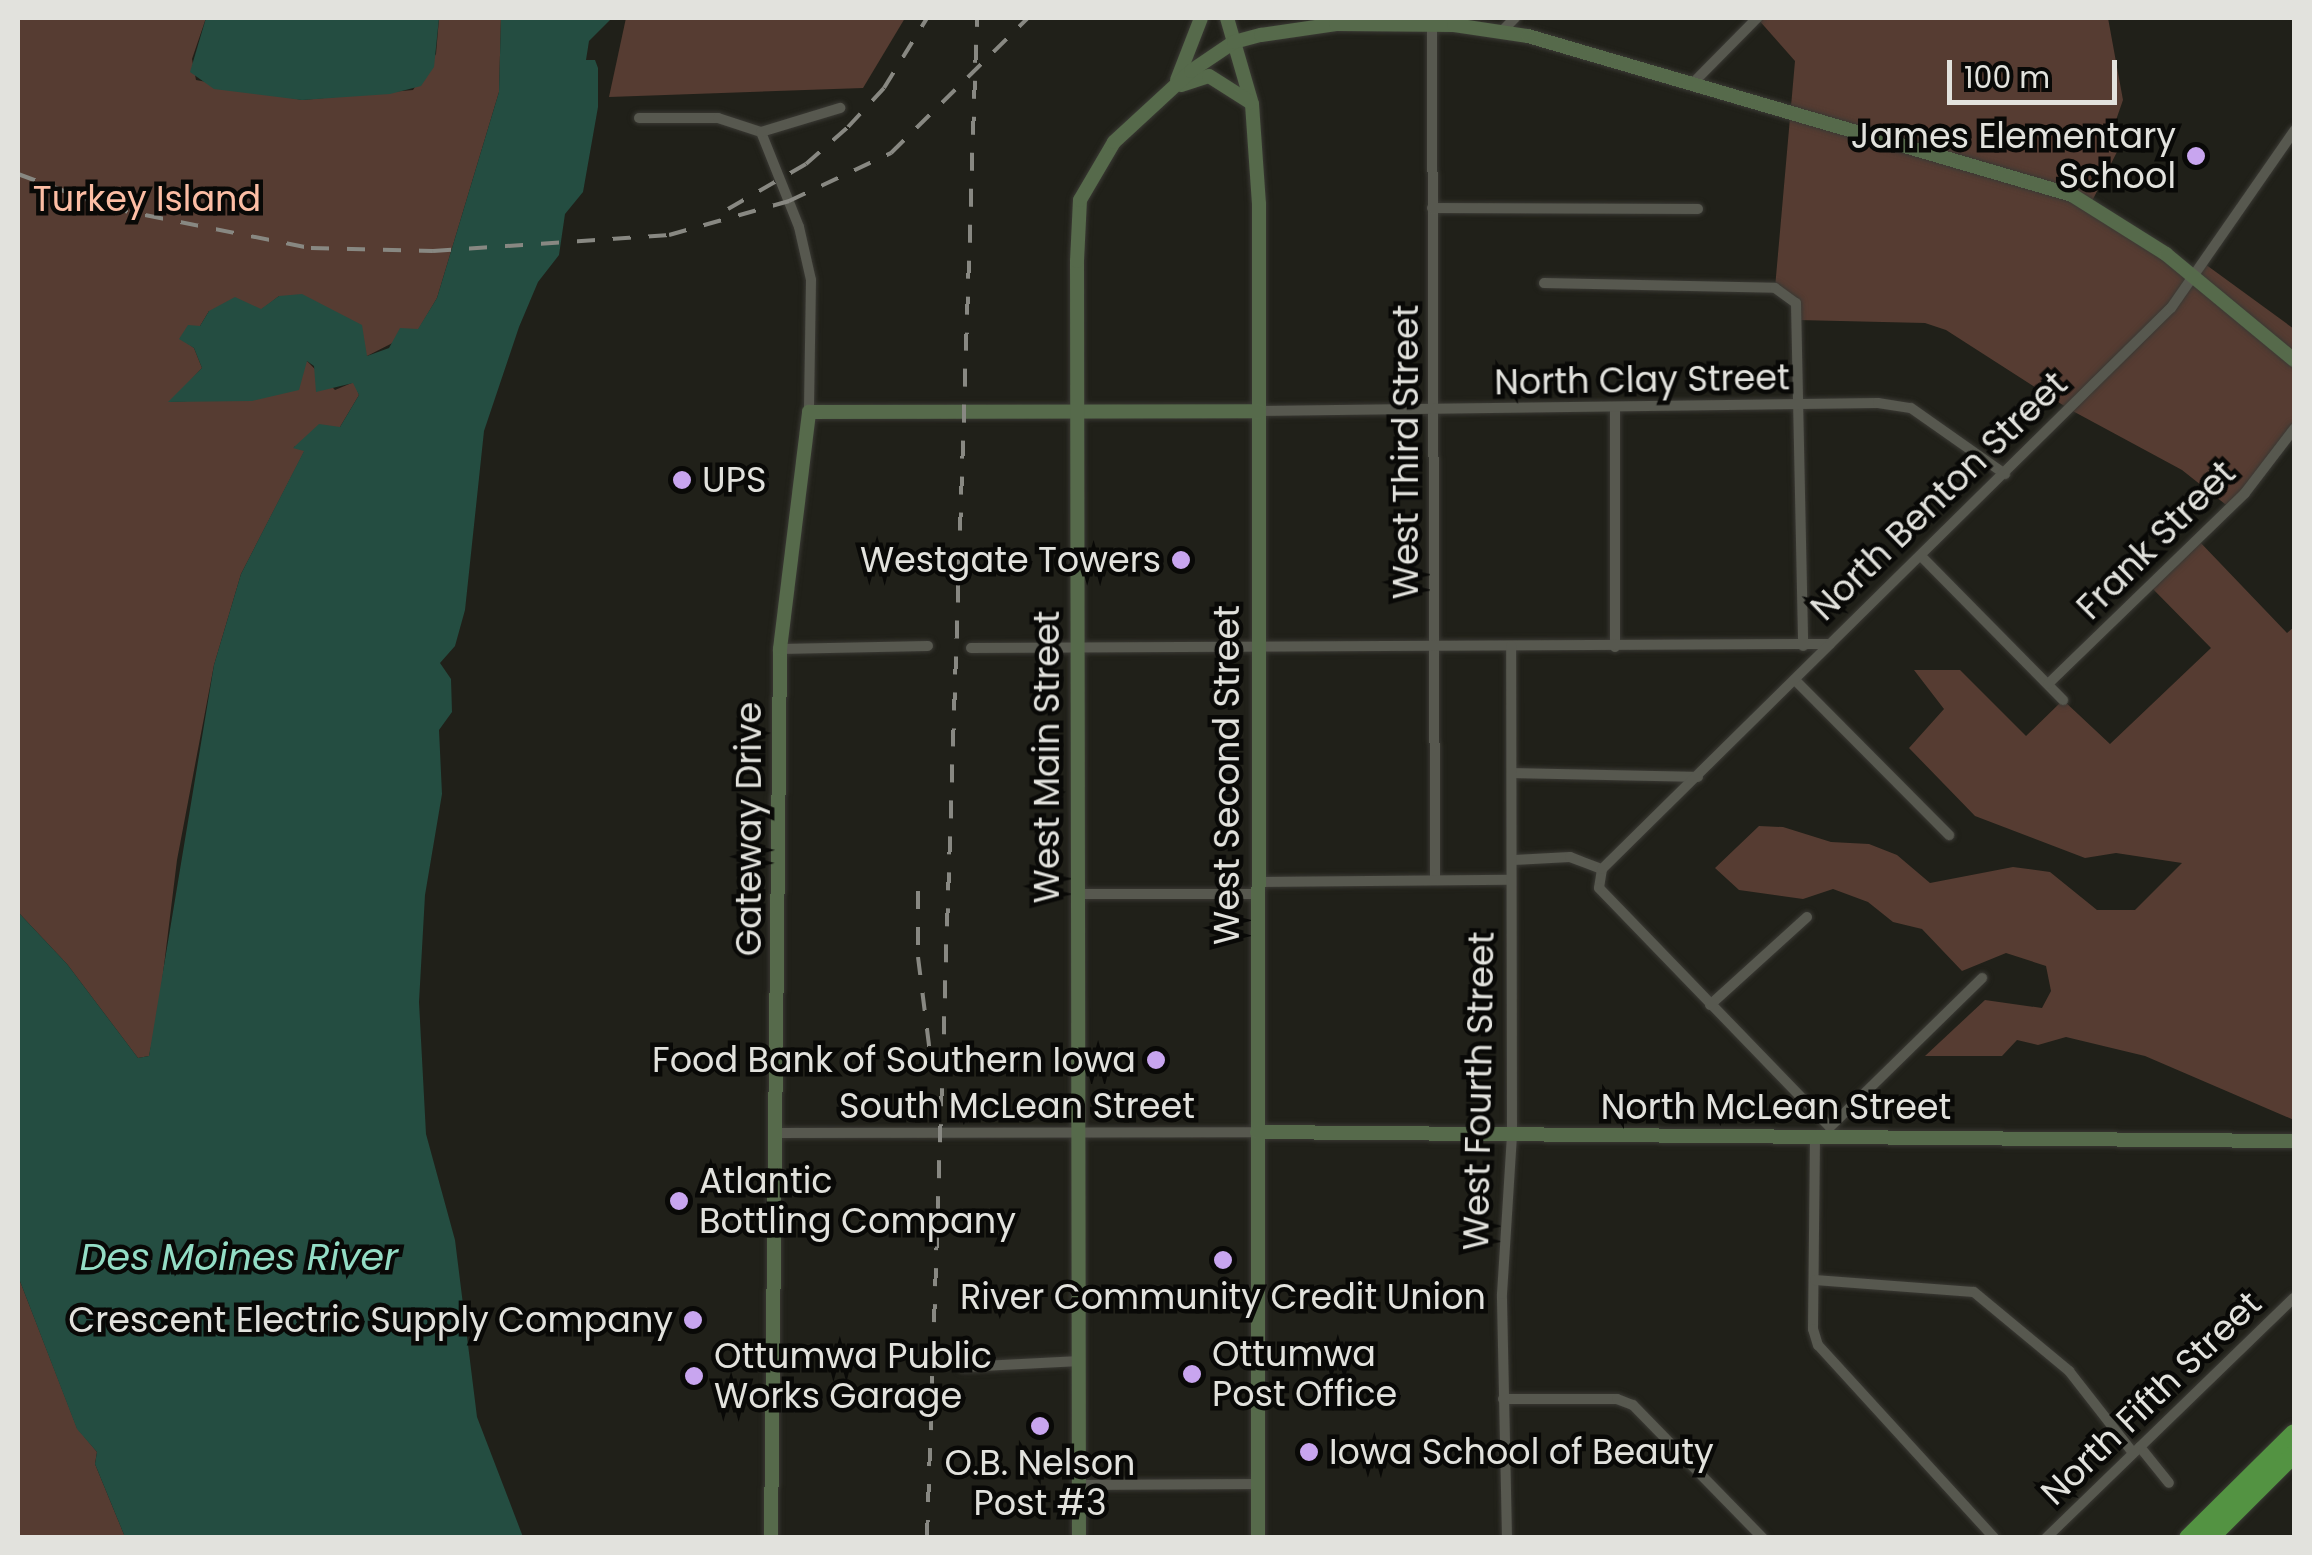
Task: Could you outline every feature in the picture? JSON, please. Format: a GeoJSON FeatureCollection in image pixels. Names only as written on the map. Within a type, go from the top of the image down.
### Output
{"type":"FeatureCollection","features":[{"type":"Feature","properties":{"kind":"highway"},"geometry":{"type":"LineString","coordinates":[[2188,1538],[2294,1433]]}},
{"type":"Feature","properties":{"kind":"highway"},"geometry":{"type":"LineString","coordinates":[[2210,1538],[2294,1454]]}},
{"type":"Feature","properties":{"kind":"main road"},"geometry":{"type":"LineString","coordinates":[[1172,89],[1201,18]]}},
{"type":"Feature","properties":{"kind":"main road","name":"West Second Street"},"geometry":{"type":"LineString","coordinates":[[1226,18],[1252,104],[1259,411],[1258,1538]]}},
{"type":"Feature","properties":{"kind":"main road"},"geometry":{"type":"LineString","coordinates":[[1234,42],[1335,21],[1501,32],[2072,196],[2122,221],[2294,360]]}},
{"type":"Feature","properties":{"kind":"main road","name":"West Main Street"},"geometry":{"type":"LineString","coordinates":[[1079,1538],[1076,414],[1080,200],[1114,142],[1172,89],[1234,42]]}},
{"type":"Feature","properties":{"kind":"main road"},"geometry":{"type":"LineString","coordinates":[[1172,89],[1209,76],[1252,104]]}},
{"type":"Feature","properties":{"kind":"main road"},"geometry":{"type":"LineString","coordinates":[[808,412],[1259,411]]}},
{"type":"Feature","properties":{"kind":"main road","name":"Gateway Drive"},"geometry":{"type":"LineString","coordinates":[[771,1538],[780,650],[808,412]]}},
{"type":"Feature","properties":{"kind":"main road","name":"North McLean Street"},"geometry":{"type":"LineString","coordinates":[[1258,1132],[1825,1133],[2294,1141]]}},
{"type":"Feature","properties":{"kind":"street"},"geometry":{"type":"LineString","coordinates":[[1501,32],[1515,18]]}},
{"type":"Feature","properties":{"kind":"street"},"geometry":{"type":"LineString","coordinates":[[1692,84],[1757,18]]}},
{"type":"Feature","properties":{"kind":"street","name":"West Third Street"},"geometry":{"type":"LineString","coordinates":[[1432,25],[1435,880]]}},
{"type":"Feature","properties":{"kind":"street"},"geometry":{"type":"LineString","coordinates":[[640,118],[718,118],[761,132],[840,108]]}},
{"type":"Feature","properties":{"kind":"street","name":"North Benton Street"},"geometry":{"type":"LineString","coordinates":[[971,648],[1256,650],[1434,644],[1830,644],[1922,557],[2196,280],[2294,131]]}},
{"type":"Feature","properties":{"kind":"street","name":"Gateway Drive"},"geometry":{"type":"LineString","coordinates":[[761,132],[800,227],[811,280],[808,412]]}},
{"type":"Feature","properties":{"kind":"street"},"geometry":{"type":"LineString","coordinates":[[1432,208],[1698,209]]}},
{"type":"Feature","properties":{"kind":"street"},"geometry":{"type":"LineString","coordinates":[[1544,283],[1775,288],[1796,303],[1803,646]]}},
{"type":"Feature","properties":{"kind":"street","name":"North Clay Street"},"geometry":{"type":"LineString","coordinates":[[1259,411],[1799,405],[1911,408],[2005,474]]}},
{"type":"Feature","properties":{"kind":"street"},"geometry":{"type":"LineString","coordinates":[[1615,408],[1615,646]]}},
{"type":"Feature","properties":{"kind":"street","name":"Frank Street"},"geometry":{"type":"LineString","coordinates":[[2048,684],[2245,494],[2294,429]]}},
{"type":"Feature","properties":{"kind":"street"},"geometry":{"type":"LineString","coordinates":[[1922,557],[2063,700]]}},
{"type":"Feature","properties":{"kind":"street"},"geometry":{"type":"LineString","coordinates":[[1825,1133],[1598,888],[1602,868],[1796,682],[1830,644]]}},
{"type":"Feature","properties":{"kind":"street"},"geometry":{"type":"LineString","coordinates":[[780,650],[928,646]]}},
{"type":"Feature","properties":{"kind":"street","name":"West Fourth Street"},"geometry":{"type":"LineString","coordinates":[[1506,1538],[1503,1399],[1512,1135],[1510,880],[1514,860],[1510,646]]}},
{"type":"Feature","properties":{"kind":"street"},"geometry":{"type":"LineString","coordinates":[[1796,682],[1949,835]]}},
{"type":"Feature","properties":{"kind":"street"},"geometry":{"type":"LineString","coordinates":[[1514,773],[1698,776]]}},
{"type":"Feature","properties":{"kind":"street"},"geometry":{"type":"LineString","coordinates":[[1514,860],[1570,857],[1602,868]]}},
{"type":"Feature","properties":{"kind":"street"},"geometry":{"type":"LineString","coordinates":[[1078,894],[1510,880]]}},
{"type":"Feature","properties":{"kind":"street"},"geometry":{"type":"LineString","coordinates":[[1710,1006],[1808,917]]}},
{"type":"Feature","properties":{"kind":"street"},"geometry":{"type":"LineString","coordinates":[[1982,978],[1825,1133],[1815,1280],[1818,1345],[1994,1538]]}},
{"type":"Feature","properties":{"kind":"street","name":"South McLean Street"},"geometry":{"type":"LineString","coordinates":[[776,1133],[1258,1132]]}},
{"type":"Feature","properties":{"kind":"street"},"geometry":{"type":"LineString","coordinates":[[1815,1280],[1974,1292],[2069,1371],[2170,1483]]}},
{"type":"Feature","properties":{"kind":"street","name":"North Fifth Street"},"geometry":{"type":"LineString","coordinates":[[2046,1538],[2294,1298]]}},
{"type":"Feature","properties":{"kind":"street"},"geometry":{"type":"LineString","coordinates":[[963,1366],[1080,1361]]}},
{"type":"Feature","properties":{"kind":"street"},"geometry":{"type":"LineString","coordinates":[[1503,1399],[1616,1399],[1633,1405],[1763,1538]]}},
{"type":"Feature","properties":{"kind":"street"},"geometry":{"type":"LineString","coordinates":[[1079,1486],[1258,1484]]}},
{"type":"Feature","properties":{"kind":"green space","name":"Turkey Island"},"geometry":{"type":"Polygon","coordinates":[[[18,18],[206,18],[192,59],[196,80],[302,100],[413,90],[436,54],[439,18],[501,18],[499,92],[437,298],[418,330],[367,356],[279,296],[261,310],[209,311],[200,326],[180,338],[194,348],[202,368],[170,402],[206,400],[307,361],[335,390],[354,382],[359,395],[340,427],[294,447],[305,450],[241,574],[214,665],[177,860],[158,1014],[149,1056],[138,1058],[67,964],[18,912],[18,18]]]}},
{"type":"Feature","properties":{"kind":"green space"},"geometry":{"type":"Polygon","coordinates":[[[626,18],[905,18],[863,88],[609,97],[626,18]]]}},
{"type":"Feature","properties":{"kind":"green space"},"geometry":{"type":"Polygon","coordinates":[[[1757,18],[2108,18],[2123,100],[2115,123],[2120,146],[2090,205],[2195,279],[2205,264],[2294,329],[2294,429],[2230,508],[2182,470],[2069,409],[1946,330],[1925,323],[1798,320],[1796,303],[1775,288],[1795,61],[1757,18]]]}},
{"type":"Feature","properties":{"kind":"green space"},"geometry":{"type":"Polygon","coordinates":[[[2198,540],[2287,633],[2294,627],[2294,1120],[2145,1056],[2066,1037],[2038,1045],[2017,1040],[2002,1056],[1925,1056],[1985,1000],[2042,1008],[2051,991],[2046,966],[2006,953],[1962,971],[1922,929],[1893,922],[1868,902],[1833,889],[1803,899],[1739,890],[1715,868],[1759,826],[1783,827],[1831,842],[1869,844],[1897,855],[1930,883],[2013,867],[2050,872],[2097,910],[2135,910],[2182,863],[2116,853],[2085,858],[1975,816],[1909,748],[1944,709],[1914,670],[1960,670],[2026,736],[2063,700],[2110,744],[2211,648],[2150,586],[2198,540]]]}},
{"type":"Feature","properties":{"kind":"green space"},"geometry":{"type":"Polygon","coordinates":[[[18,1276],[77,1428],[97,1452],[95,1464],[125,1537],[18,1537],[18,1276]]]}},
{"type":"Feature","properties":{"kind":"water"},"geometry":{"type":"Polygon","coordinates":[[[206,18],[439,18],[434,67],[421,86],[390,94],[302,100],[214,89],[190,72],[206,18]]]}},
{"type":"Feature","properties":{"kind":"water","name":"Des Moines River"},"geometry":{"type":"Polygon","coordinates":[[[501,18],[612,18],[589,41],[586,60],[595,60],[598,68],[598,107],[583,192],[565,214],[559,255],[538,282],[484,431],[465,610],[455,646],[440,663],[451,679],[452,712],[439,730],[442,794],[425,895],[419,1002],[426,1134],[455,1240],[477,1417],[523,1537],[125,1537],[95,1464],[97,1452],[77,1429],[18,1276],[18,912],[67,964],[138,1058],[149,1056],[214,665],[241,574],[304,451],[293,448],[319,424],[340,427],[359,395],[353,383],[316,392],[314,366],[307,361],[299,390],[252,401],[168,402],[202,368],[194,348],[179,339],[188,325],[200,326],[209,311],[235,297],[261,309],[279,296],[302,294],[362,325],[367,356],[389,348],[400,328],[418,329],[437,298],[499,92],[501,18]]]}},
{"type":"Feature","properties":{"kind":"railway"},"geometry":{"type":"LineString","coordinates":[[728,209],[806,164],[848,127],[884,88],[927,18]]}},
{"type":"Feature","properties":{"kind":"railway"},"geometry":{"type":"LineString","coordinates":[[927,1538],[977,18]]}},
{"type":"Feature","properties":{"kind":"railway"},"geometry":{"type":"LineString","coordinates":[[18,174],[110,208],[311,248],[433,251],[669,235],[789,201],[891,153],[1028,18]]}},
{"type":"Feature","properties":{"kind":"railway"},"geometry":{"type":"LineString","coordinates":[[918,891],[918,957],[931,1061]]}},
{"type":"Feature","properties":{"kind":"place","name":"James Elementary School"},"geometry":{"type":"Point","coordinates":[2196,156]}},
{"type":"Feature","properties":{"kind":"place","name":"UPS"},"geometry":{"type":"Point","coordinates":[682,480]}},
{"type":"Feature","properties":{"kind":"place","name":"Westgate Towers"},"geometry":{"type":"Point","coordinates":[1181,560]}},
{"type":"Feature","properties":{"kind":"place","name":"Food Bank of Southern Iowa"},"geometry":{"type":"Point","coordinates":[1156,1060]}},
{"type":"Feature","properties":{"kind":"place","name":"Atlantic Bottling Company"},"geometry":{"type":"Point","coordinates":[679,1201]}},
{"type":"Feature","properties":{"kind":"place","name":"River Community Credit Union"},"geometry":{"type":"Point","coordinates":[1223,1260]}},
{"type":"Feature","properties":{"kind":"place","name":"Crescent Electric Supply Company"},"geometry":{"type":"Point","coordinates":[693,1320]}},
{"type":"Feature","properties":{"kind":"place","name":"Ottumwa Post Office"},"geometry":{"type":"Point","coordinates":[1192,1374]}},
{"type":"Feature","properties":{"kind":"place","name":"Ottumwa Public Works Garage"},"geometry":{"type":"Point","coordinates":[694,1376]}},
{"type":"Feature","properties":{"kind":"place","name":"O.B. Nelson Post #3"},"geometry":{"type":"Point","coordinates":[1040,1426]}},
{"type":"Feature","properties":{"kind":"place","name":"Iowa School of Beauty"},"geometry":{"type":"Point","coordinates":[1309,1452]}}]}
